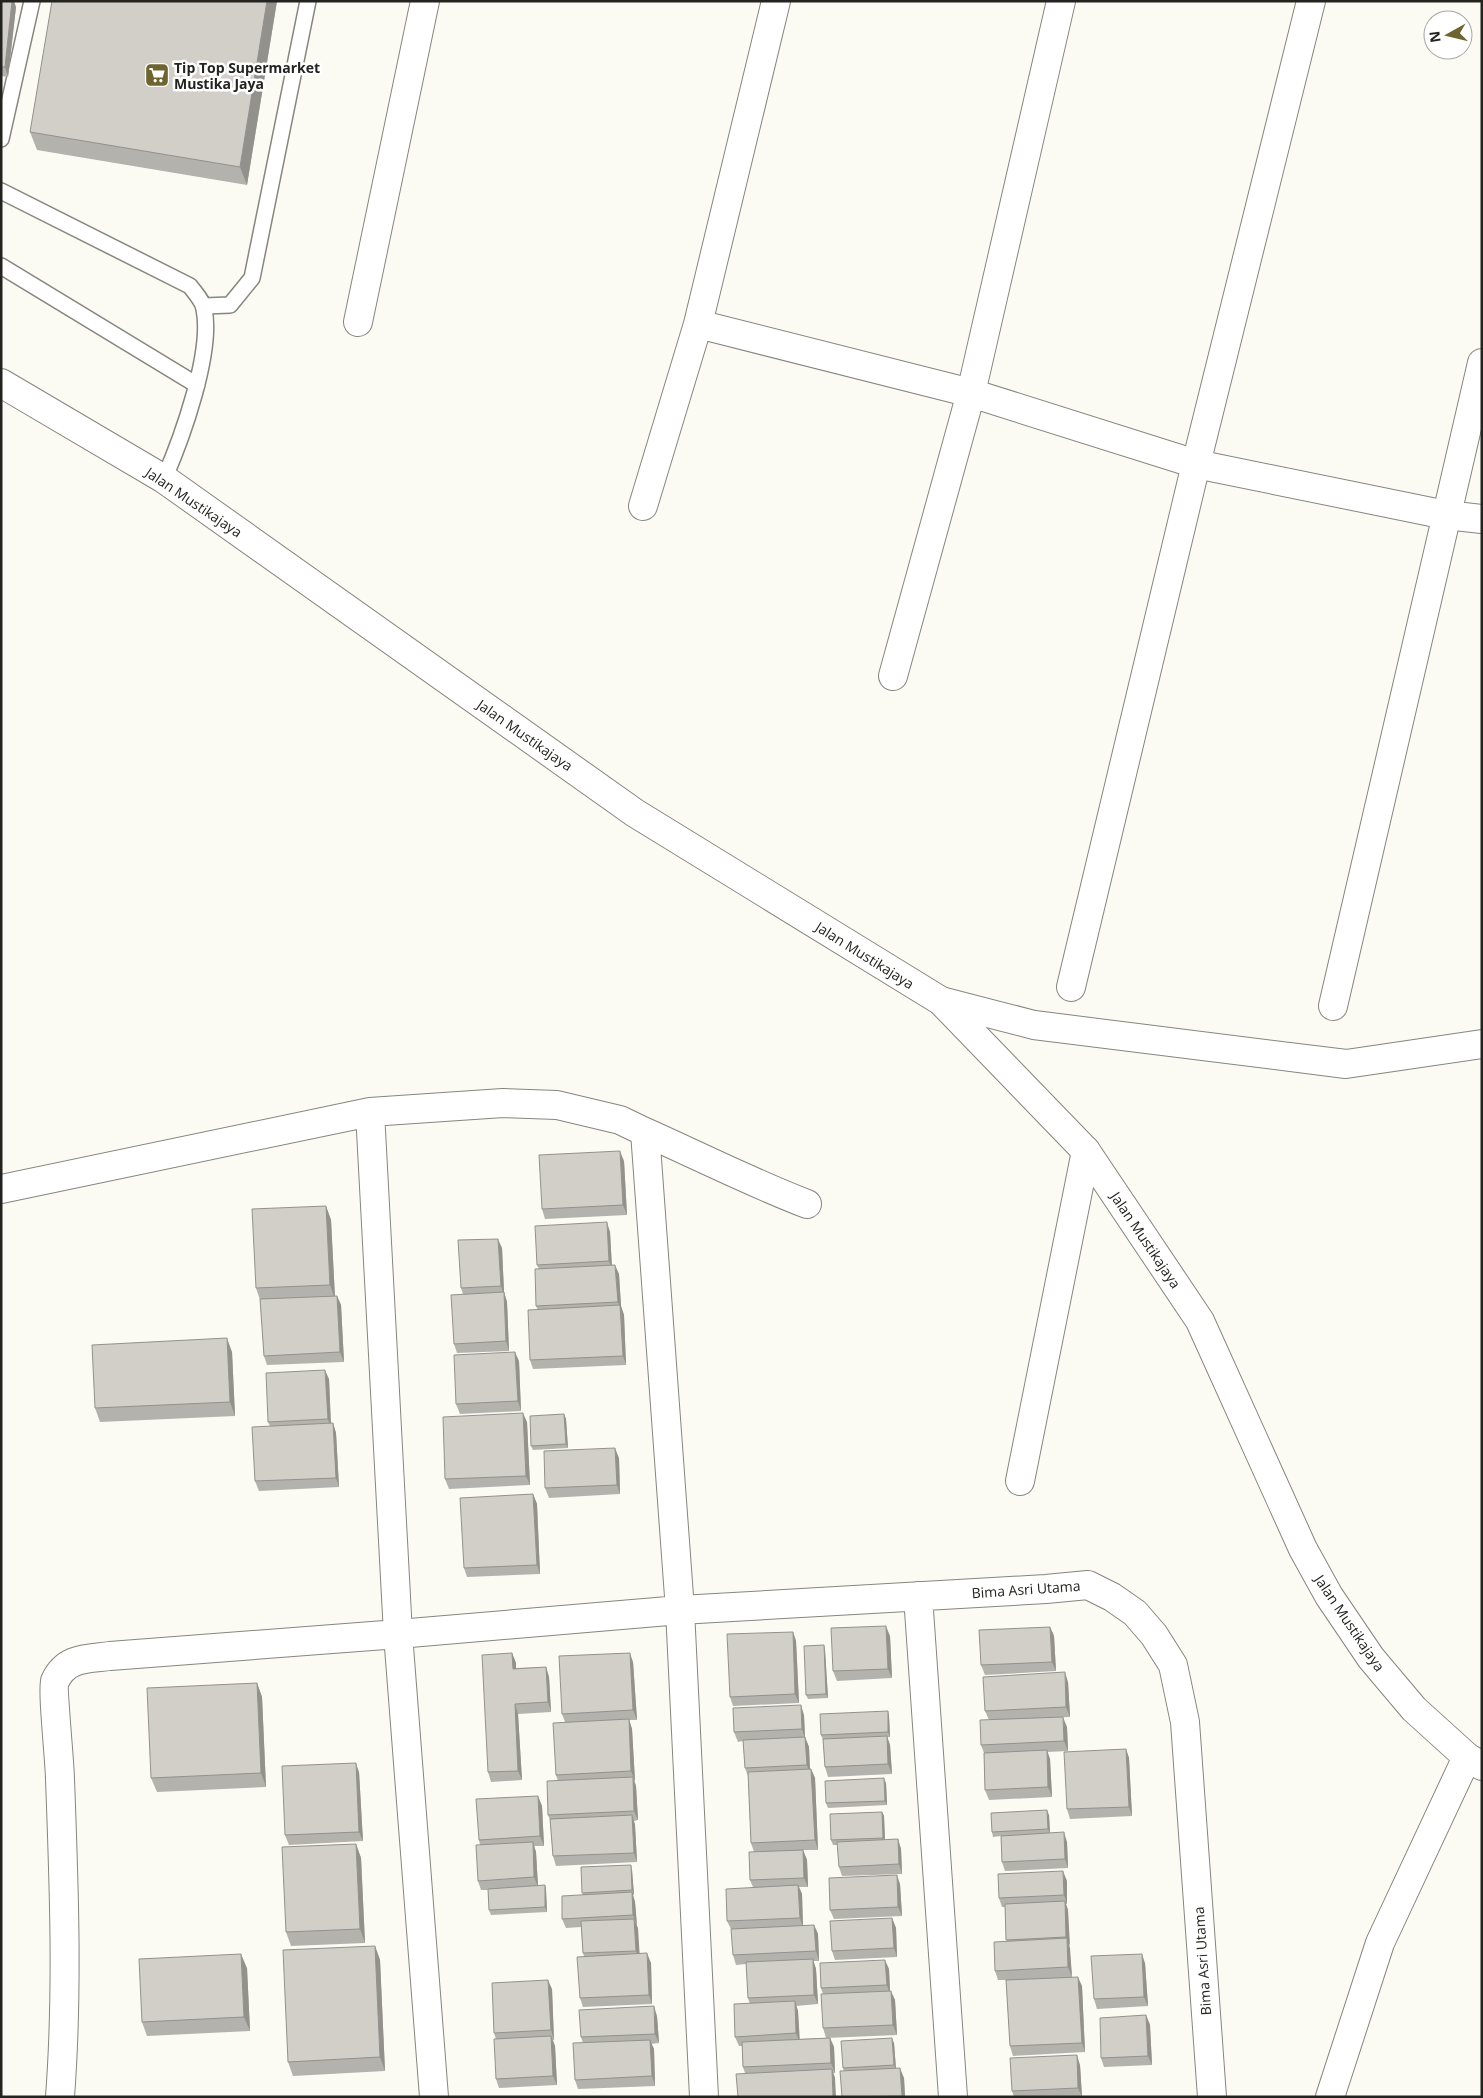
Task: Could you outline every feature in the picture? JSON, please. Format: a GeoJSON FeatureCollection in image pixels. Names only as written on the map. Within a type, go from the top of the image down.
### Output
{"type":"FeatureCollection","features":[{"type":"Feature","properties":{"kind":"street"},"geometry":{"type":"LineString","coordinates":[[358,322],[425,1]]}},
{"type":"Feature","properties":{"kind":"street"},"geometry":{"type":"LineString","coordinates":[[643,506],[698,324],[776,1]]}},
{"type":"Feature","properties":{"kind":"street"},"geometry":{"type":"LineString","coordinates":[[893,676],[971,393],[1061,1]]}},
{"type":"Feature","properties":{"kind":"street"},"geometry":{"type":"LineString","coordinates":[[1071,987],[1196,464],[1312,1]]}},
{"type":"Feature","properties":{"kind":"street"},"geometry":{"type":"LineString","coordinates":[[698,324],[971,393],[1196,464],[1446,514],[1482,519]]}},
{"type":"Feature","properties":{"kind":"street"},"geometry":{"type":"LineString","coordinates":[[1333,1006],[1482,363]]}},
{"type":"Feature","properties":{"kind":"street","name":"Jalan Mustikajaya"},"geometry":{"type":"LineString","coordinates":[[1,383],[164,479],[635,813],[941,1001],[1086,1151],[1200,1321],[1303,1549],[1329,1596],[1371,1658],[1408,1702],[1474,1761]]}},
{"type":"Feature","properties":{"kind":"street"},"geometry":{"type":"LineString","coordinates":[[941,1001],[1034,1025],[1346,1064],[1482,1044]]}},
{"type":"Feature","properties":{"kind":"street"},"geometry":{"type":"LineString","coordinates":[[1,1189],[370,1112],[503,1104],[557,1105],[620,1120],[706,1158],[762,1187],[807,1204]]}},
{"type":"Feature","properties":{"kind":"street"},"geometry":{"type":"LineString","coordinates":[[370,1112],[398,1634],[434,2097]]}},
{"type":"Feature","properties":{"kind":"street"},"geometry":{"type":"LineString","coordinates":[[645,1132],[680,1610],[704,2097]]}},
{"type":"Feature","properties":{"kind":"street"},"geometry":{"type":"LineString","coordinates":[[1020,1481],[1086,1151]]}},
{"type":"Feature","properties":{"kind":"street","name":"Bima Asri Utama"},"geometry":{"type":"LineString","coordinates":[[60,2097],[66,1930],[54,1683],[64,1666],[76,1661],[110,1656],[680,1610],[1088,1585],[1112,1597],[1135,1613],[1154,1635],[1172,1665],[1185,1722],[1212,2097]]}},
{"type":"Feature","properties":{"kind":"street"},"geometry":{"type":"LineString","coordinates":[[918,1596],[953,2097]]}},
{"type":"Feature","properties":{"kind":"street"},"geometry":{"type":"LineString","coordinates":[[1330,2097],[1380,1942],[1474,1761]]}},
{"type":"Feature","properties":{"kind":"lane"},"geometry":{"type":"LineString","coordinates":[[1,139],[32,1]]}},
{"type":"Feature","properties":{"kind":"lane"},"geometry":{"type":"LineString","coordinates":[[204,306],[230,305],[252,278],[308,1]]}},
{"type":"Feature","properties":{"kind":"lane"},"geometry":{"type":"LineString","coordinates":[[1,192],[190,286],[204,306],[207,329],[197,385],[164,479]]}},
{"type":"Feature","properties":{"kind":"lane"},"geometry":{"type":"LineString","coordinates":[[1,266],[197,385]]}},
{"type":"Feature","properties":{"kind":"building"},"geometry":{"type":"Polygon","coordinates":[[[1,1],[12,1],[5,67],[1,67],[1,1]]]}},
{"type":"Feature","properties":{"kind":"building","name":"Tip Top Supermarket Mustika Jaya"},"geometry":{"type":"Polygon","coordinates":[[[52,1],[267,1],[240,167],[30,132],[52,1]]]}},
{"type":"Feature","properties":{"kind":"building"},"geometry":{"type":"Polygon","coordinates":[[[620,1151],[623,1205],[542,1209],[539,1155],[620,1151]]]}},
{"type":"Feature","properties":{"kind":"building"},"geometry":{"type":"Polygon","coordinates":[[[326,1206],[330,1285],[256,1288],[252,1209],[326,1206]]]}},
{"type":"Feature","properties":{"kind":"building"},"geometry":{"type":"Polygon","coordinates":[[[607,1222],[609,1261],[537,1265],[535,1226],[607,1222]]]}},
{"type":"Feature","properties":{"kind":"building"},"geometry":{"type":"Polygon","coordinates":[[[498,1239],[501,1286],[461,1288],[458,1240],[498,1239]]]}},
{"type":"Feature","properties":{"kind":"building"},"geometry":{"type":"Polygon","coordinates":[[[615,1265],[618,1302],[536,1306],[535,1269],[615,1265]]]}},
{"type":"Feature","properties":{"kind":"building"},"geometry":{"type":"Polygon","coordinates":[[[504,1292],[506,1341],[454,1344],[451,1295],[504,1292]]]}},
{"type":"Feature","properties":{"kind":"building"},"geometry":{"type":"Polygon","coordinates":[[[337,1296],[340,1352],[264,1356],[260,1299],[337,1296]]]}},
{"type":"Feature","properties":{"kind":"building"},"geometry":{"type":"Polygon","coordinates":[[[620,1305],[623,1356],[530,1360],[528,1310],[620,1305]]]}},
{"type":"Feature","properties":{"kind":"building"},"geometry":{"type":"Polygon","coordinates":[[[227,1338],[230,1402],[95,1408],[92,1345],[227,1338]]]}},
{"type":"Feature","properties":{"kind":"building"},"geometry":{"type":"Polygon","coordinates":[[[515,1352],[518,1401],[456,1404],[454,1355],[515,1352]]]}},
{"type":"Feature","properties":{"kind":"building"},"geometry":{"type":"Polygon","coordinates":[[[325,1370],[328,1419],[268,1422],[266,1373],[325,1370]]]}},
{"type":"Feature","properties":{"kind":"building"},"geometry":{"type":"Polygon","coordinates":[[[523,1413],[526,1476],[445,1479],[443,1417],[523,1413]]]}},
{"type":"Feature","properties":{"kind":"building"},"geometry":{"type":"Polygon","coordinates":[[[564,1414],[566,1444],[531,1446],[530,1416],[564,1414]]]}},
{"type":"Feature","properties":{"kind":"building"},"geometry":{"type":"Polygon","coordinates":[[[333,1423],[336,1478],[255,1481],[252,1427],[333,1423]]]}},
{"type":"Feature","properties":{"kind":"building"},"geometry":{"type":"Polygon","coordinates":[[[615,1448],[617,1485],[545,1488],[544,1451],[615,1448]]]}},
{"type":"Feature","properties":{"kind":"building"},"geometry":{"type":"Polygon","coordinates":[[[533,1494],[537,1565],[464,1568],[460,1498],[533,1494]]]}},
{"type":"Feature","properties":{"kind":"building"},"geometry":{"type":"Polygon","coordinates":[[[886,1626],[888,1669],[833,1671],[831,1628],[886,1626]]]}},
{"type":"Feature","properties":{"kind":"building"},"geometry":{"type":"Polygon","coordinates":[[[1050,1627],[1052,1662],[981,1665],[979,1630],[1050,1627]]]}},
{"type":"Feature","properties":{"kind":"building"},"geometry":{"type":"Polygon","coordinates":[[[793,1632],[795,1694],[730,1697],[727,1634],[793,1632]]]}},
{"type":"Feature","properties":{"kind":"building"},"geometry":{"type":"Polygon","coordinates":[[[824,1645],[826,1694],[806,1695],[804,1646],[824,1645]]]}},
{"type":"Feature","properties":{"kind":"building"},"geometry":{"type":"Polygon","coordinates":[[[512,1653],[513,1669],[546,1667],[548,1702],[515,1704],[518,1771],[488,1772],[482,1655],[512,1653]]]}},
{"type":"Feature","properties":{"kind":"building"},"geometry":{"type":"Polygon","coordinates":[[[630,1653],[633,1710],[562,1714],[559,1656],[630,1653]]]}},
{"type":"Feature","properties":{"kind":"building"},"geometry":{"type":"Polygon","coordinates":[[[1065,1672],[1066,1707],[985,1711],[983,1677],[1065,1672]]]}},
{"type":"Feature","properties":{"kind":"building"},"geometry":{"type":"Polygon","coordinates":[[[257,1683],[261,1773],[151,1778],[147,1688],[257,1683]]]}},
{"type":"Feature","properties":{"kind":"building"},"geometry":{"type":"Polygon","coordinates":[[[801,1705],[802,1729],[734,1732],[733,1708],[801,1705]]]}},
{"type":"Feature","properties":{"kind":"building"},"geometry":{"type":"Polygon","coordinates":[[[888,1711],[888,1732],[821,1735],[820,1714],[888,1711]]]}},
{"type":"Feature","properties":{"kind":"building"},"geometry":{"type":"Polygon","coordinates":[[[1063,1717],[1064,1741],[981,1745],[980,1720],[1063,1717]]]}},
{"type":"Feature","properties":{"kind":"building"},"geometry":{"type":"Polygon","coordinates":[[[629,1719],[631,1771],[556,1775],[553,1723],[629,1719]]]}},
{"type":"Feature","properties":{"kind":"building"},"geometry":{"type":"Polygon","coordinates":[[[887,1736],[888,1764],[825,1767],[823,1739],[887,1736]]]}},
{"type":"Feature","properties":{"kind":"building"},"geometry":{"type":"Polygon","coordinates":[[[805,1737],[807,1765],[745,1768],[743,1740],[805,1737]]]}},
{"type":"Feature","properties":{"kind":"building"},"geometry":{"type":"Polygon","coordinates":[[[1126,1749],[1129,1807],[1067,1809],[1064,1752],[1126,1749]]]}},
{"type":"Feature","properties":{"kind":"building"},"geometry":{"type":"Polygon","coordinates":[[[1047,1750],[1048,1787],[985,1790],[984,1753],[1047,1750]]]}},
{"type":"Feature","properties":{"kind":"building"},"geometry":{"type":"Polygon","coordinates":[[[356,1763],[359,1832],[285,1835],[282,1766],[356,1763]]]}},
{"type":"Feature","properties":{"kind":"building"},"geometry":{"type":"Polygon","coordinates":[[[811,1769],[815,1840],[751,1843],[748,1772],[811,1769]]]}},
{"type":"Feature","properties":{"kind":"building"},"geometry":{"type":"Polygon","coordinates":[[[633,1777],[634,1811],[548,1815],[547,1781],[633,1777]]]}},
{"type":"Feature","properties":{"kind":"building"},"geometry":{"type":"Polygon","coordinates":[[[884,1778],[885,1801],[826,1803],[825,1781],[884,1778]]]}},
{"type":"Feature","properties":{"kind":"building"},"geometry":{"type":"Polygon","coordinates":[[[538,1796],[540,1836],[479,1840],[476,1799],[538,1796]]]}},
{"type":"Feature","properties":{"kind":"building"},"geometry":{"type":"Polygon","coordinates":[[[1047,1810],[1048,1829],[992,1832],[991,1813],[1047,1810]]]}},
{"type":"Feature","properties":{"kind":"building"},"geometry":{"type":"Polygon","coordinates":[[[882,1812],[883,1838],[831,1840],[830,1814],[882,1812]]]}},
{"type":"Feature","properties":{"kind":"building"},"geometry":{"type":"Polygon","coordinates":[[[632,1815],[634,1853],[553,1856],[550,1819],[632,1815]]]}},
{"type":"Feature","properties":{"kind":"building"},"geometry":{"type":"Polygon","coordinates":[[[1064,1832],[1065,1859],[1002,1862],[1001,1836],[1064,1832]]]}},
{"type":"Feature","properties":{"kind":"building"},"geometry":{"type":"Polygon","coordinates":[[[898,1839],[899,1864],[839,1867],[837,1842],[898,1839]]]}},
{"type":"Feature","properties":{"kind":"building"},"geometry":{"type":"Polygon","coordinates":[[[533,1842],[534,1877],[478,1881],[476,1845],[533,1842]]]}},
{"type":"Feature","properties":{"kind":"building"},"geometry":{"type":"Polygon","coordinates":[[[356,1844],[360,1929],[286,1932],[282,1847],[356,1844]]]}},
{"type":"Feature","properties":{"kind":"building"},"geometry":{"type":"Polygon","coordinates":[[[803,1850],[804,1878],[750,1880],[749,1852],[803,1850]]]}},
{"type":"Feature","properties":{"kind":"building"},"geometry":{"type":"Polygon","coordinates":[[[631,1865],[632,1890],[582,1893],[581,1867],[631,1865]]]}},
{"type":"Feature","properties":{"kind":"building"},"geometry":{"type":"Polygon","coordinates":[[[1063,1871],[1064,1895],[999,1898],[998,1874],[1063,1871]]]}},
{"type":"Feature","properties":{"kind":"building"},"geometry":{"type":"Polygon","coordinates":[[[897,1875],[898,1907],[830,1910],[829,1878],[897,1875]]]}},
{"type":"Feature","properties":{"kind":"building"},"geometry":{"type":"Polygon","coordinates":[[[545,1885],[545,1907],[489,1910],[488,1889],[545,1885]]]}},
{"type":"Feature","properties":{"kind":"building"},"geometry":{"type":"Polygon","coordinates":[[[798,1885],[800,1918],[727,1921],[726,1889],[798,1885]]]}},
{"type":"Feature","properties":{"kind":"building"},"geometry":{"type":"Polygon","coordinates":[[[632,1892],[633,1915],[562,1919],[562,1896],[632,1892]]]}},
{"type":"Feature","properties":{"kind":"building"},"geometry":{"type":"Polygon","coordinates":[[[1065,1901],[1066,1937],[1006,1940],[1005,1904],[1065,1901]]]}},
{"type":"Feature","properties":{"kind":"building"},"geometry":{"type":"Polygon","coordinates":[[[892,1918],[894,1948],[832,1951],[830,1921],[892,1918]]]}},
{"type":"Feature","properties":{"kind":"building"},"geometry":{"type":"Polygon","coordinates":[[[634,1919],[636,1951],[583,1953],[581,1921],[634,1919]]]}},
{"type":"Feature","properties":{"kind":"building"},"geometry":{"type":"Polygon","coordinates":[[[814,1925],[816,1951],[733,1955],[731,1929],[814,1925]]]}},
{"type":"Feature","properties":{"kind":"building"},"geometry":{"type":"Polygon","coordinates":[[[1067,1938],[1068,1967],[995,1971],[994,1942],[1067,1938]]]}},
{"type":"Feature","properties":{"kind":"building"},"geometry":{"type":"Polygon","coordinates":[[[375,1946],[380,2057],[288,2062],[283,1950],[375,1946]]]}},
{"type":"Feature","properties":{"kind":"building"},"geometry":{"type":"Polygon","coordinates":[[[647,1953],[649,1995],[580,1998],[577,1957],[647,1953]]]}},
{"type":"Feature","properties":{"kind":"building"},"geometry":{"type":"Polygon","coordinates":[[[241,1954],[244,2017],[142,2022],[139,1959],[241,1954]]]}},
{"type":"Feature","properties":{"kind":"building"},"geometry":{"type":"Polygon","coordinates":[[[1142,1954],[1144,1997],[1094,1999],[1091,1956],[1142,1954]]]}},
{"type":"Feature","properties":{"kind":"building"},"geometry":{"type":"Polygon","coordinates":[[[813,1959],[814,1995],[748,1998],[746,1962],[813,1959]]]}},
{"type":"Feature","properties":{"kind":"building"},"geometry":{"type":"Polygon","coordinates":[[[885,1960],[887,1985],[821,1988],[820,1963],[885,1960]]]}},
{"type":"Feature","properties":{"kind":"building"},"geometry":{"type":"Polygon","coordinates":[[[1078,1977],[1082,2043],[1010,2046],[1006,1980],[1078,1977]]]}},
{"type":"Feature","properties":{"kind":"building"},"geometry":{"type":"Polygon","coordinates":[[[548,1980],[551,2030],[494,2033],[492,1983],[548,1980]]]}},
{"type":"Feature","properties":{"kind":"building"},"geometry":{"type":"Polygon","coordinates":[[[891,1991],[893,2025],[823,2028],[821,1994],[891,1991]]]}},
{"type":"Feature","properties":{"kind":"building"},"geometry":{"type":"Polygon","coordinates":[[[795,2001],[796,2033],[735,2037],[734,2004],[795,2001]]]}},
{"type":"Feature","properties":{"kind":"building"},"geometry":{"type":"Polygon","coordinates":[[[654,2006],[655,2034],[581,2037],[579,2010],[654,2006]]]}},
{"type":"Feature","properties":{"kind":"building"},"geometry":{"type":"Polygon","coordinates":[[[1146,2015],[1148,2056],[1101,2058],[1100,2018],[1146,2015]]]}},
{"type":"Feature","properties":{"kind":"building"},"geometry":{"type":"Polygon","coordinates":[[[551,2036],[553,2076],[496,2079],[494,2039],[551,2036]]]}},
{"type":"Feature","properties":{"kind":"building"},"geometry":{"type":"Polygon","coordinates":[[[830,2038],[831,2063],[743,2067],[742,2042],[830,2038]]]}},
{"type":"Feature","properties":{"kind":"building"},"geometry":{"type":"Polygon","coordinates":[[[892,2038],[894,2065],[843,2068],[841,2041],[892,2038]]]}},
{"type":"Feature","properties":{"kind":"building"},"geometry":{"type":"Polygon","coordinates":[[[650,2040],[652,2076],[575,2080],[573,2043],[650,2040]]]}},
{"type":"Feature","properties":{"kind":"building"},"geometry":{"type":"Polygon","coordinates":[[[1077,2055],[1078,2088],[1012,2091],[1010,2058],[1077,2055]]]}},
{"type":"Feature","properties":{"kind":"building"},"geometry":{"type":"Polygon","coordinates":[[[900,2068],[902,2096],[842,2097],[840,2071],[900,2068]]]}},
{"type":"Feature","properties":{"kind":"building"},"geometry":{"type":"Polygon","coordinates":[[[832,2069],[833,2097],[738,2097],[736,2074],[832,2069]]]}},
{"type":"Feature","properties":{"kind":"place","name":"Tip Top Supermarket Mustika Jaya"},"geometry":{"type":"Point","coordinates":[157,75]}}]}
